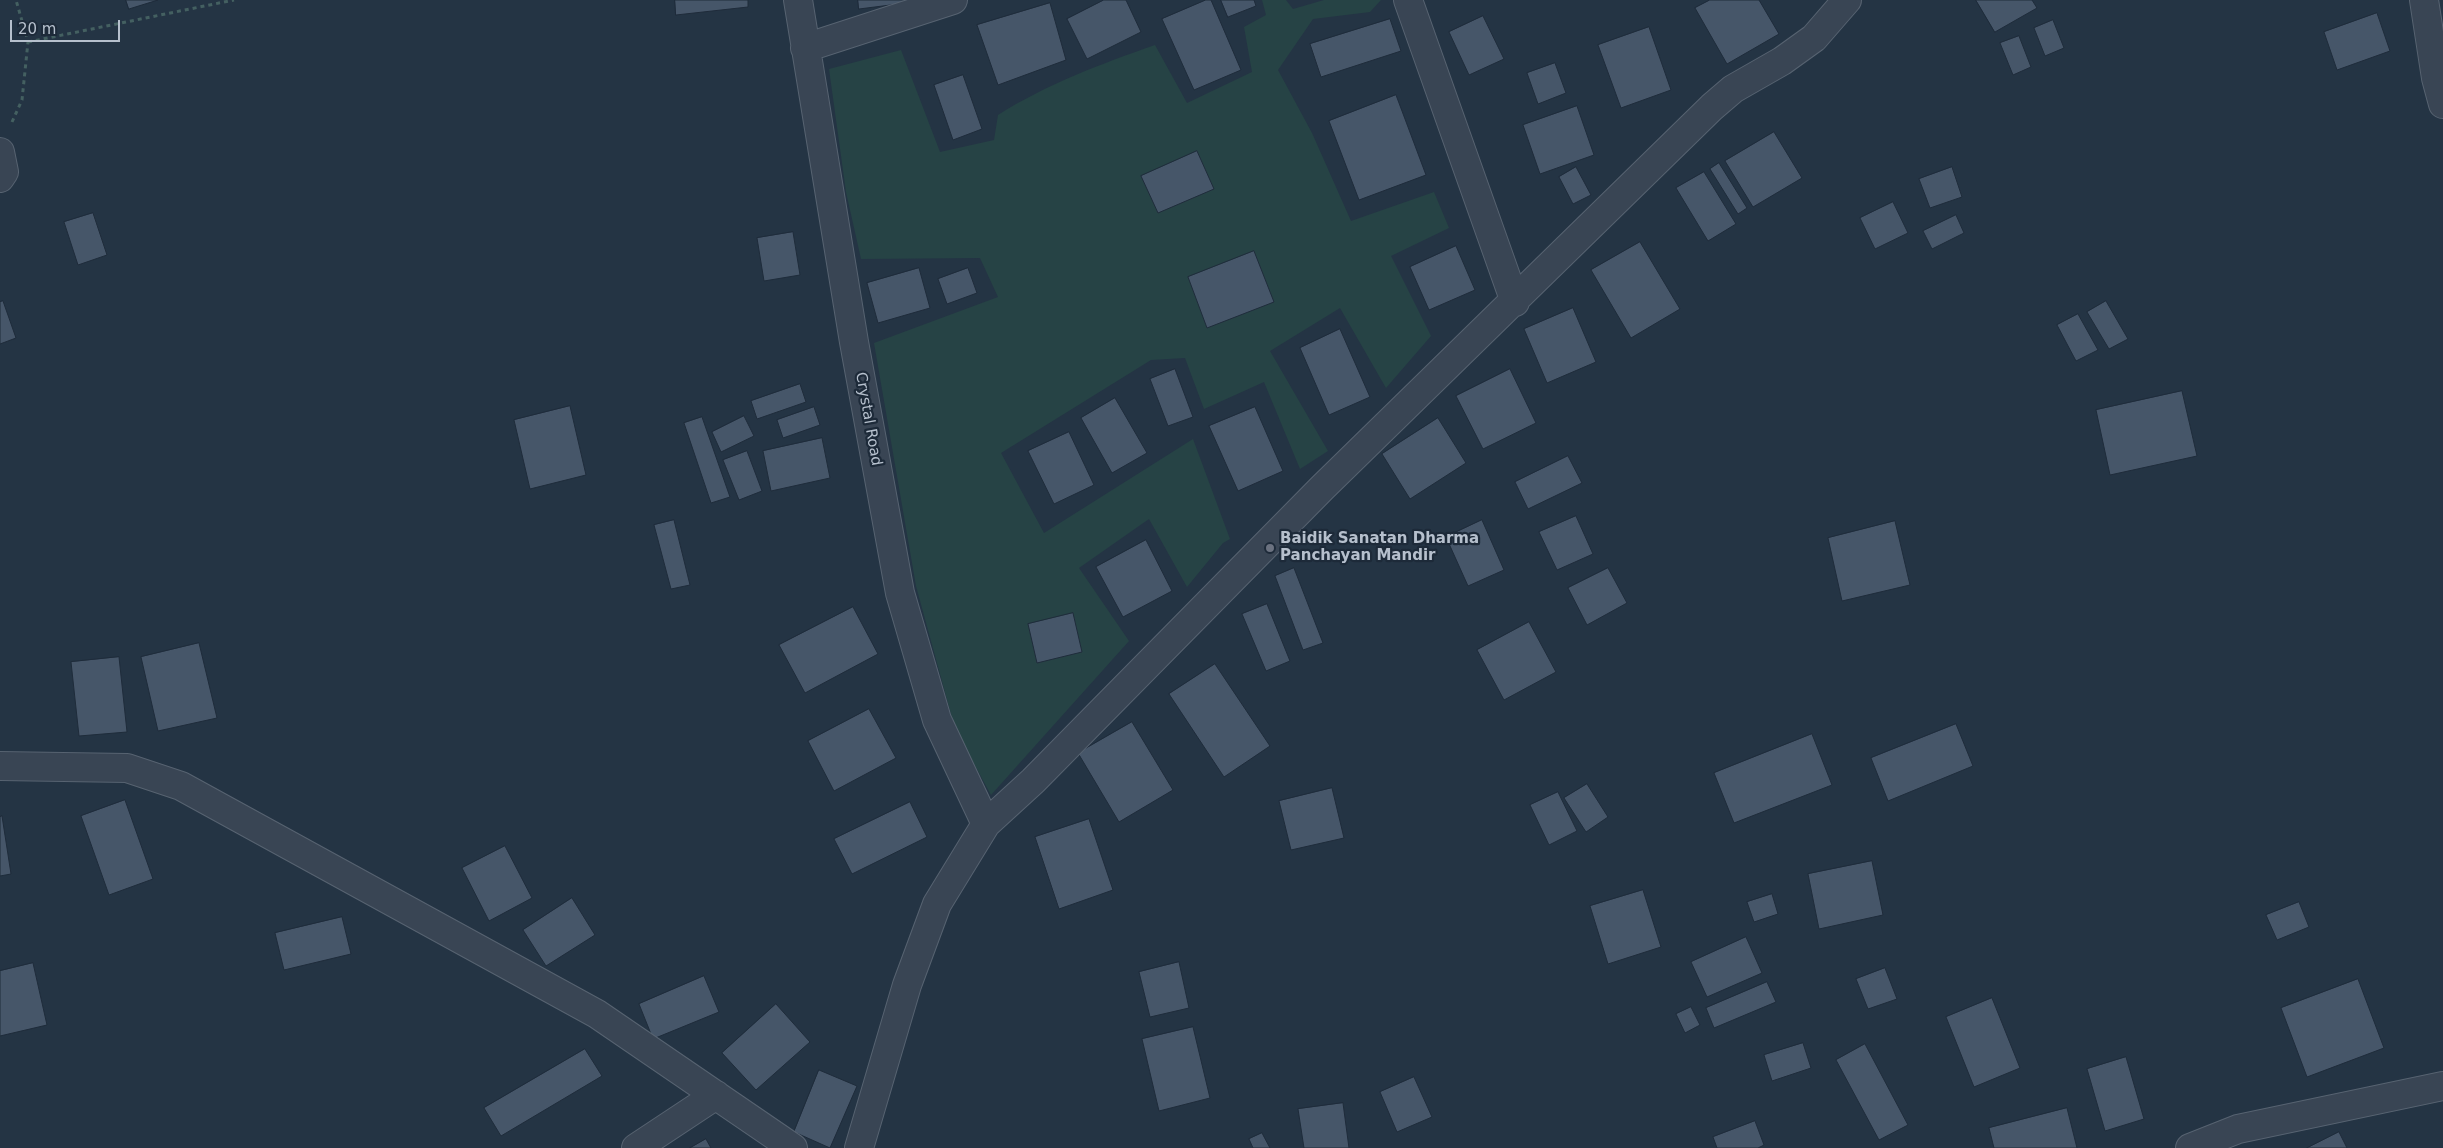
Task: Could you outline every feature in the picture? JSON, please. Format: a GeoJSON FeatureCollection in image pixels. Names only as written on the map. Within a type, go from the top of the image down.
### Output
{"type":"FeatureCollection","features":[{"type":"Feature","properties":{"kind":"street","name":"Crystal Road"},"geometry":{"type":"LineString","coordinates":[[798,0],[854,342],[900,593],[937,720],[986,824]]}},
{"type":"Feature","properties":{"kind":"street"},"geometry":{"type":"LineString","coordinates":[[805,48],[953,0]]}},
{"type":"Feature","properties":{"kind":"street"},"geometry":{"type":"LineString","coordinates":[[1408,0],[1515,302]]}},
{"type":"Feature","properties":{"kind":"street"},"geometry":{"type":"LineString","coordinates":[[859,1148],[907,985],[936,904],[986,824],[1033,782],[1322,488],[1515,302],[1712,107],[1733,89],[1782,61],[1814,38],[1847,0]]}},
{"type":"Feature","properties":{"kind":"street"},"geometry":{"type":"LineString","coordinates":[[2424,0],[2436,78],[2443,104]]}},
{"type":"Feature","properties":{"kind":"street"},"geometry":{"type":"LineString","coordinates":[[0,152],[4,172],[0,178]]}},
{"type":"Feature","properties":{"kind":"street"},"geometry":{"type":"LineString","coordinates":[[0,766],[127,768],[181,786],[597,1014],[793,1148]]}},
{"type":"Feature","properties":{"kind":"street"},"geometry":{"type":"LineString","coordinates":[[2190,1148],[2238,1129],[2443,1086]]}},
{"type":"Feature","properties":{"kind":"street"},"geometry":{"type":"LineString","coordinates":[[636,1148],[716,1095]]}},
{"type":"Feature","properties":{"kind":"path"},"geometry":{"type":"LineString","coordinates":[[11,124],[22,100],[28,42],[16,0]]}},
{"type":"Feature","properties":{"kind":"path"},"geometry":{"type":"LineString","coordinates":[[28,42],[234,0]]}},
{"type":"Feature","properties":{"kind":"green space"},"geometry":{"type":"Polygon","coordinates":[[[1262,0],[1286,0],[1293,9],[1324,0],[1381,0],[1370,12],[1313,19],[1278,70],[1312,133],[1351,221],[1434,192],[1449,228],[1391,256],[1431,336],[1386,388],[1340,308],[1270,351],[1328,451],[1300,469],[1264,382],[1204,409],[1185,358],[1151,360],[1001,453],[1044,533],[1193,439],[1230,539],[1223,543],[1187,587],[1149,519],[1079,568],[1129,641],[991,795],[955,729],[916,586],[874,343],[998,297],[980,258],[861,259],[846,192],[829,69],[901,50],[940,152],[994,140],[998,115],[1036,94],[1075,76],[1155,45],[1187,103],[1252,72],[1244,27],[1266,15],[1262,0]]]}},
{"type":"Feature","properties":{"kind":"building"},"geometry":{"type":"Polygon","coordinates":[[[126,0],[158,0],[129,9],[126,0]]]}},
{"type":"Feature","properties":{"kind":"building"},"geometry":{"type":"Polygon","coordinates":[[[675,0],[748,0],[748,7],[676,15],[675,0]]]}},
{"type":"Feature","properties":{"kind":"building"},"geometry":{"type":"Polygon","coordinates":[[[858,0],[930,0],[859,9],[858,0]]]}},
{"type":"Feature","properties":{"kind":"building"},"geometry":{"type":"Polygon","coordinates":[[[1104,0],[1126,0],[1141,32],[1087,59],[1067,19],[1104,0]]]}},
{"type":"Feature","properties":{"kind":"building"},"geometry":{"type":"Polygon","coordinates":[[[1206,0],[1211,0],[1241,70],[1194,90],[1162,19],[1206,0]]]}},
{"type":"Feature","properties":{"kind":"building"},"geometry":{"type":"Polygon","coordinates":[[[1221,0],[1254,0],[1256,6],[1228,17],[1221,0]]]}},
{"type":"Feature","properties":{"kind":"building"},"geometry":{"type":"Polygon","coordinates":[[[1710,0],[1759,0],[1779,34],[1727,64],[1695,8],[1710,0]]]}},
{"type":"Feature","properties":{"kind":"building"},"geometry":{"type":"Polygon","coordinates":[[[1976,0],[2032,0],[2037,8],[1995,32],[1976,0]]]}},
{"type":"Feature","properties":{"kind":"building"},"geometry":{"type":"Polygon","coordinates":[[[1050,3],[1066,60],[998,85],[977,25],[1050,3]]]}},
{"type":"Feature","properties":{"kind":"building"},"geometry":{"type":"Polygon","coordinates":[[[2377,13],[2390,51],[2337,70],[2324,32],[2377,13]]]}},
{"type":"Feature","properties":{"kind":"building"},"geometry":{"type":"Polygon","coordinates":[[[1483,16],[1504,59],[1469,75],[1449,32],[1483,16]]]}},
{"type":"Feature","properties":{"kind":"building"},"geometry":{"type":"Polygon","coordinates":[[[1390,19],[1401,51],[1321,77],[1310,44],[1390,19]]]}},
{"type":"Feature","properties":{"kind":"building"},"geometry":{"type":"Polygon","coordinates":[[[2053,20],[2064,48],[2045,56],[2034,28],[2053,20]]]}},
{"type":"Feature","properties":{"kind":"building"},"geometry":{"type":"Polygon","coordinates":[[[1649,27],[1671,90],[1621,108],[1598,45],[1649,27]]]}},
{"type":"Feature","properties":{"kind":"building"},"geometry":{"type":"Polygon","coordinates":[[[2019,36],[2031,67],[2013,75],[2000,43],[2019,36]]]}},
{"type":"Feature","properties":{"kind":"building"},"geometry":{"type":"Polygon","coordinates":[[[1555,63],[1566,93],[1538,104],[1527,73],[1555,63]]]}},
{"type":"Feature","properties":{"kind":"building"},"geometry":{"type":"Polygon","coordinates":[[[963,75],[982,129],[953,140],[934,85],[963,75]]]}},
{"type":"Feature","properties":{"kind":"building"},"geometry":{"type":"Polygon","coordinates":[[[1396,95],[1426,175],[1359,200],[1329,121],[1396,95]]]}},
{"type":"Feature","properties":{"kind":"building"},"geometry":{"type":"Polygon","coordinates":[[[1577,106],[1594,155],[1540,174],[1523,125],[1577,106]]]}},
{"type":"Feature","properties":{"kind":"building"},"geometry":{"type":"Polygon","coordinates":[[[1774,132],[1802,178],[1753,207],[1725,161],[1774,132]]]}},
{"type":"Feature","properties":{"kind":"building"},"geometry":{"type":"Polygon","coordinates":[[[1197,151],[1214,189],[1158,213],[1141,176],[1197,151]]]}},
{"type":"Feature","properties":{"kind":"building"},"geometry":{"type":"Polygon","coordinates":[[[1719,163],[1747,208],[1738,214],[1710,169],[1719,163]]]}},
{"type":"Feature","properties":{"kind":"building"},"geometry":{"type":"Polygon","coordinates":[[[1576,167],[1591,195],[1573,204],[1559,177],[1576,167]]]}},
{"type":"Feature","properties":{"kind":"building"},"geometry":{"type":"Polygon","coordinates":[[[1952,167],[1962,197],[1930,208],[1919,179],[1952,167]]]}},
{"type":"Feature","properties":{"kind":"building"},"geometry":{"type":"Polygon","coordinates":[[[1704,172],[1736,224],[1708,241],[1676,188],[1704,172]]]}},
{"type":"Feature","properties":{"kind":"building"},"geometry":{"type":"Polygon","coordinates":[[[1893,202],[1908,233],[1875,249],[1860,218],[1893,202]]]}},
{"type":"Feature","properties":{"kind":"building"},"geometry":{"type":"Polygon","coordinates":[[[93,213],[107,255],[78,265],[64,222],[93,213]]]}},
{"type":"Feature","properties":{"kind":"building"},"geometry":{"type":"Polygon","coordinates":[[[1956,215],[1964,233],[1932,249],[1923,231],[1956,215]]]}},
{"type":"Feature","properties":{"kind":"building"},"geometry":{"type":"Polygon","coordinates":[[[793,232],[800,275],[764,281],[757,238],[793,232]]]}},
{"type":"Feature","properties":{"kind":"building"},"geometry":{"type":"Polygon","coordinates":[[[1640,242],[1680,309],[1631,338],[1591,270],[1640,242]]]}},
{"type":"Feature","properties":{"kind":"building"},"geometry":{"type":"Polygon","coordinates":[[[1456,246],[1475,290],[1429,310],[1410,267],[1456,246]]]}},
{"type":"Feature","properties":{"kind":"building"},"geometry":{"type":"Polygon","coordinates":[[[1254,251],[1274,302],[1207,328],[1188,277],[1254,251]]]}},
{"type":"Feature","properties":{"kind":"building"},"geometry":{"type":"Polygon","coordinates":[[[919,268],[930,308],[878,323],[867,283],[919,268]]]}},
{"type":"Feature","properties":{"kind":"building"},"geometry":{"type":"Polygon","coordinates":[[[968,268],[977,293],[947,304],[938,279],[968,268]]]}},
{"type":"Feature","properties":{"kind":"building"},"geometry":{"type":"Polygon","coordinates":[[[3,301],[16,338],[0,344],[0,302],[3,301]]]}},
{"type":"Feature","properties":{"kind":"building"},"geometry":{"type":"Polygon","coordinates":[[[2106,301],[2128,339],[2109,349],[2087,312],[2106,301]]]}},
{"type":"Feature","properties":{"kind":"building"},"geometry":{"type":"Polygon","coordinates":[[[1573,308],[1596,362],[1547,383],[1524,329],[1573,308]]]}},
{"type":"Feature","properties":{"kind":"building"},"geometry":{"type":"Polygon","coordinates":[[[2078,314],[2098,350],[2076,361],[2057,325],[2078,314]]]}},
{"type":"Feature","properties":{"kind":"building"},"geometry":{"type":"Polygon","coordinates":[[[1340,329],[1370,397],[1329,415],[1300,348],[1340,329]]]}},
{"type":"Feature","properties":{"kind":"building"},"geometry":{"type":"Polygon","coordinates":[[[1175,369],[1193,417],[1168,426],[1150,379],[1175,369]]]}},
{"type":"Feature","properties":{"kind":"building"},"geometry":{"type":"Polygon","coordinates":[[[1510,369],[1536,423],[1483,449],[1456,396],[1510,369]]]}},
{"type":"Feature","properties":{"kind":"building"},"geometry":{"type":"Polygon","coordinates":[[[800,384],[806,402],[757,419],[751,401],[800,384]]]}},
{"type":"Feature","properties":{"kind":"building"},"geometry":{"type":"Polygon","coordinates":[[[2182,391],[2197,456],[2110,475],[2096,410],[2182,391]]]}},
{"type":"Feature","properties":{"kind":"building"},"geometry":{"type":"Polygon","coordinates":[[[1115,398],[1147,453],[1112,473],[1081,418],[1115,398]]]}},
{"type":"Feature","properties":{"kind":"building"},"geometry":{"type":"Polygon","coordinates":[[[570,406],[586,475],[530,489],[514,420],[570,406]]]}},
{"type":"Feature","properties":{"kind":"building"},"geometry":{"type":"Polygon","coordinates":[[[814,407],[820,425],[783,438],[777,420],[814,407]]]}},
{"type":"Feature","properties":{"kind":"building"},"geometry":{"type":"Polygon","coordinates":[[[1255,407],[1283,471],[1238,491],[1209,426],[1255,407]]]}},
{"type":"Feature","properties":{"kind":"building"},"geometry":{"type":"Polygon","coordinates":[[[744,416],[754,436],[721,452],[712,432],[744,416]]]}},
{"type":"Feature","properties":{"kind":"building"},"geometry":{"type":"Polygon","coordinates":[[[702,417],[730,497],[711,503],[684,423],[702,417]]]}},
{"type":"Feature","properties":{"kind":"building"},"geometry":{"type":"Polygon","coordinates":[[[1438,418],[1466,463],[1410,499],[1382,454],[1438,418]]]}},
{"type":"Feature","properties":{"kind":"building"},"geometry":{"type":"Polygon","coordinates":[[[1069,432],[1094,485],[1054,504],[1028,451],[1069,432]]]}},
{"type":"Feature","properties":{"kind":"building"},"geometry":{"type":"Polygon","coordinates":[[[822,438],[830,478],[771,491],[763,451],[822,438]]]}},
{"type":"Feature","properties":{"kind":"building"},"geometry":{"type":"Polygon","coordinates":[[[747,451],[762,491],[739,500],[723,460],[747,451]]]}},
{"type":"Feature","properties":{"kind":"building"},"geometry":{"type":"Polygon","coordinates":[[[1568,456],[1582,483],[1528,509],[1515,482],[1568,456]]]}},
{"type":"Feature","properties":{"kind":"building"},"geometry":{"type":"Polygon","coordinates":[[[1576,516],[1593,554],[1557,570],[1539,532],[1576,516]]]}},
{"type":"Feature","properties":{"kind":"building"},"geometry":{"type":"Polygon","coordinates":[[[674,520],[690,585],[671,589],[654,525],[674,520]]]}},
{"type":"Feature","properties":{"kind":"building"},"geometry":{"type":"Polygon","coordinates":[[[1482,520],[1504,570],[1468,586],[1446,537],[1482,520]]]}},
{"type":"Feature","properties":{"kind":"building"},"geometry":{"type":"Polygon","coordinates":[[[1895,521],[1910,585],[1842,601],[1828,538],[1895,521]]]}},
{"type":"Feature","properties":{"kind":"building"},"geometry":{"type":"Polygon","coordinates":[[[1146,540],[1172,591],[1123,617],[1096,567],[1146,540]]]}},
{"type":"Feature","properties":{"kind":"building"},"geometry":{"type":"Polygon","coordinates":[[[1294,568],[1323,643],[1303,650],[1275,576],[1294,568]]]}},
{"type":"Feature","properties":{"kind":"building"},"geometry":{"type":"Polygon","coordinates":[[[1608,568],[1627,603],[1587,625],[1568,588],[1608,568]]]}},
{"type":"Feature","properties":{"kind":"building"},"geometry":{"type":"Polygon","coordinates":[[[1267,604],[1290,661],[1266,671],[1242,614],[1267,604]]]}},
{"type":"Feature","properties":{"kind":"building"},"geometry":{"type":"Polygon","coordinates":[[[853,607],[878,654],[805,693],[779,645],[853,607]]]}},
{"type":"Feature","properties":{"kind":"building"},"geometry":{"type":"Polygon","coordinates":[[[1073,613],[1082,652],[1037,663],[1028,624],[1073,613]]]}},
{"type":"Feature","properties":{"kind":"building"},"geometry":{"type":"Polygon","coordinates":[[[1529,622],[1556,672],[1504,700],[1477,650],[1529,622]]]}},
{"type":"Feature","properties":{"kind":"building"},"geometry":{"type":"Polygon","coordinates":[[[199,643],[217,718],[158,731],[141,657],[199,643]]]}},
{"type":"Feature","properties":{"kind":"building"},"geometry":{"type":"Polygon","coordinates":[[[119,657],[127,732],[79,736],[71,662],[119,657]]]}},
{"type":"Feature","properties":{"kind":"building"},"geometry":{"type":"Polygon","coordinates":[[[1215,664],[1270,746],[1224,777],[1169,694],[1215,664]]]}},
{"type":"Feature","properties":{"kind":"building"},"geometry":{"type":"Polygon","coordinates":[[[869,709],[896,758],[834,791],[808,741],[869,709]]]}},
{"type":"Feature","properties":{"kind":"building"},"geometry":{"type":"Polygon","coordinates":[[[1132,722],[1173,790],[1119,822],[1078,753],[1132,722]]]}},
{"type":"Feature","properties":{"kind":"building"},"geometry":{"type":"Polygon","coordinates":[[[1956,724],[1973,766],[1888,801],[1871,758],[1956,724]]]}},
{"type":"Feature","properties":{"kind":"building"},"geometry":{"type":"Polygon","coordinates":[[[1812,734],[1832,785],[1734,823],[1714,773],[1812,734]]]}},
{"type":"Feature","properties":{"kind":"building"},"geometry":{"type":"Polygon","coordinates":[[[1587,784],[1608,817],[1586,832],[1564,798],[1587,784]]]}},
{"type":"Feature","properties":{"kind":"building"},"geometry":{"type":"Polygon","coordinates":[[[1332,788],[1344,838],[1291,850],[1279,801],[1332,788]]]}},
{"type":"Feature","properties":{"kind":"building"},"geometry":{"type":"Polygon","coordinates":[[[1558,792],[1577,831],[1549,845],[1530,805],[1558,792]]]}},
{"type":"Feature","properties":{"kind":"building"},"geometry":{"type":"Polygon","coordinates":[[[125,800],[153,879],[109,895],[81,816],[125,800]]]}},
{"type":"Feature","properties":{"kind":"building"},"geometry":{"type":"Polygon","coordinates":[[[910,802],[927,837],[852,874],[834,839],[910,802]]]}},
{"type":"Feature","properties":{"kind":"building"},"geometry":{"type":"Polygon","coordinates":[[[2,816],[11,874],[0,876],[0,817],[2,816]]]}},
{"type":"Feature","properties":{"kind":"building"},"geometry":{"type":"Polygon","coordinates":[[[1089,819],[1113,890],[1059,909],[1035,837],[1089,819]]]}},
{"type":"Feature","properties":{"kind":"building"},"geometry":{"type":"Polygon","coordinates":[[[505,846],[532,898],[489,921],[462,868],[505,846]]]}},
{"type":"Feature","properties":{"kind":"building"},"geometry":{"type":"Polygon","coordinates":[[[1872,861],[1883,915],[1819,929],[1808,874],[1872,861]]]}},
{"type":"Feature","properties":{"kind":"building"},"geometry":{"type":"Polygon","coordinates":[[[1643,890],[1661,947],[1608,964],[1590,906],[1643,890]]]}},
{"type":"Feature","properties":{"kind":"building"},"geometry":{"type":"Polygon","coordinates":[[[1772,894],[1778,914],[1754,922],[1747,902],[1772,894]]]}},
{"type":"Feature","properties":{"kind":"building"},"geometry":{"type":"Polygon","coordinates":[[[572,898],[595,935],[546,966],[523,930],[572,898]]]}},
{"type":"Feature","properties":{"kind":"building"},"geometry":{"type":"Polygon","coordinates":[[[2299,902],[2309,927],[2277,940],[2266,915],[2299,902]]]}},
{"type":"Feature","properties":{"kind":"building"},"geometry":{"type":"Polygon","coordinates":[[[342,917],[351,954],[284,970],[275,933],[342,917]]]}},
{"type":"Feature","properties":{"kind":"building"},"geometry":{"type":"Polygon","coordinates":[[[1746,937],[1762,973],[1707,997],[1691,962],[1746,937]]]}},
{"type":"Feature","properties":{"kind":"building"},"geometry":{"type":"Polygon","coordinates":[[[1179,962],[1189,1008],[1150,1017],[1139,972],[1179,962]]]}},
{"type":"Feature","properties":{"kind":"building"},"geometry":{"type":"Polygon","coordinates":[[[33,963],[47,1025],[0,1036],[0,971],[33,963]]]}},
{"type":"Feature","properties":{"kind":"building"},"geometry":{"type":"Polygon","coordinates":[[[1885,968],[1897,999],[1868,1009],[1856,979],[1885,968]]]}},
{"type":"Feature","properties":{"kind":"building"},"geometry":{"type":"Polygon","coordinates":[[[704,976],[719,1012],[653,1039],[639,1004],[704,976]]]}},
{"type":"Feature","properties":{"kind":"building"},"geometry":{"type":"Polygon","coordinates":[[[2358,979],[2384,1048],[2307,1077],[2281,1008],[2358,979]]]}},
{"type":"Feature","properties":{"kind":"building"},"geometry":{"type":"Polygon","coordinates":[[[1767,982],[1776,1002],[1714,1028],[1706,1008],[1767,982]]]}},
{"type":"Feature","properties":{"kind":"building"},"geometry":{"type":"Polygon","coordinates":[[[1992,998],[2020,1068],[1974,1087],[1946,1017],[1992,998]]]}},
{"type":"Feature","properties":{"kind":"building"},"geometry":{"type":"Polygon","coordinates":[[[776,1004],[810,1042],[756,1090],[722,1053],[776,1004]]]}},
{"type":"Feature","properties":{"kind":"building"},"geometry":{"type":"Polygon","coordinates":[[[1691,1007],[1700,1025],[1685,1033],[1676,1014],[1691,1007]]]}},
{"type":"Feature","properties":{"kind":"building"},"geometry":{"type":"Polygon","coordinates":[[[1193,1027],[1210,1098],[1159,1111],[1142,1039],[1193,1027]]]}},
{"type":"Feature","properties":{"kind":"building"},"geometry":{"type":"Polygon","coordinates":[[[1803,1043],[1811,1068],[1772,1081],[1764,1055],[1803,1043]]]}},
{"type":"Feature","properties":{"kind":"building"},"geometry":{"type":"Polygon","coordinates":[[[1865,1044],[1908,1125],[1879,1140],[1836,1060],[1865,1044]]]}},
{"type":"Feature","properties":{"kind":"building"},"geometry":{"type":"Polygon","coordinates":[[[585,1049],[602,1076],[501,1136],[484,1108],[585,1049]]]}},
{"type":"Feature","properties":{"kind":"building"},"geometry":{"type":"Polygon","coordinates":[[[2126,1057],[2144,1119],[2105,1131],[2087,1069],[2126,1057]]]}},
{"type":"Feature","properties":{"kind":"building"},"geometry":{"type":"Polygon","coordinates":[[[819,1070],[857,1086],[830,1148],[794,1132],[819,1070]]]}},
{"type":"Feature","properties":{"kind":"building"},"geometry":{"type":"Polygon","coordinates":[[[1414,1077],[1432,1117],[1397,1132],[1380,1092],[1414,1077]]]}},
{"type":"Feature","properties":{"kind":"building"},"geometry":{"type":"Polygon","coordinates":[[[1343,1103],[1349,1148],[1304,1148],[1298,1109],[1343,1103]]]}},
{"type":"Feature","properties":{"kind":"building"},"geometry":{"type":"Polygon","coordinates":[[[2067,1108],[2077,1148],[1994,1148],[1989,1128],[2067,1108]]]}},
{"type":"Feature","properties":{"kind":"building"},"geometry":{"type":"Polygon","coordinates":[[[1755,1121],[1764,1145],[1758,1148],[1717,1148],[1713,1137],[1755,1121]]]}},
{"type":"Feature","properties":{"kind":"building"},"geometry":{"type":"Polygon","coordinates":[[[2339,1132],[2347,1148],[2307,1148],[2339,1132]]]}},
{"type":"Feature","properties":{"kind":"building"},"geometry":{"type":"Polygon","coordinates":[[[1262,1133],[1270,1148],[1253,1148],[1249,1139],[1262,1133]]]}},
{"type":"Feature","properties":{"kind":"building"},"geometry":{"type":"Polygon","coordinates":[[[706,1139],[711,1148],[690,1148],[706,1139]]]}},
{"type":"Feature","properties":{"kind":"place","name":"Baidik Sanatan Dharma Panchayan Mandir"},"geometry":{"type":"Point","coordinates":[1270,548]}}]}
